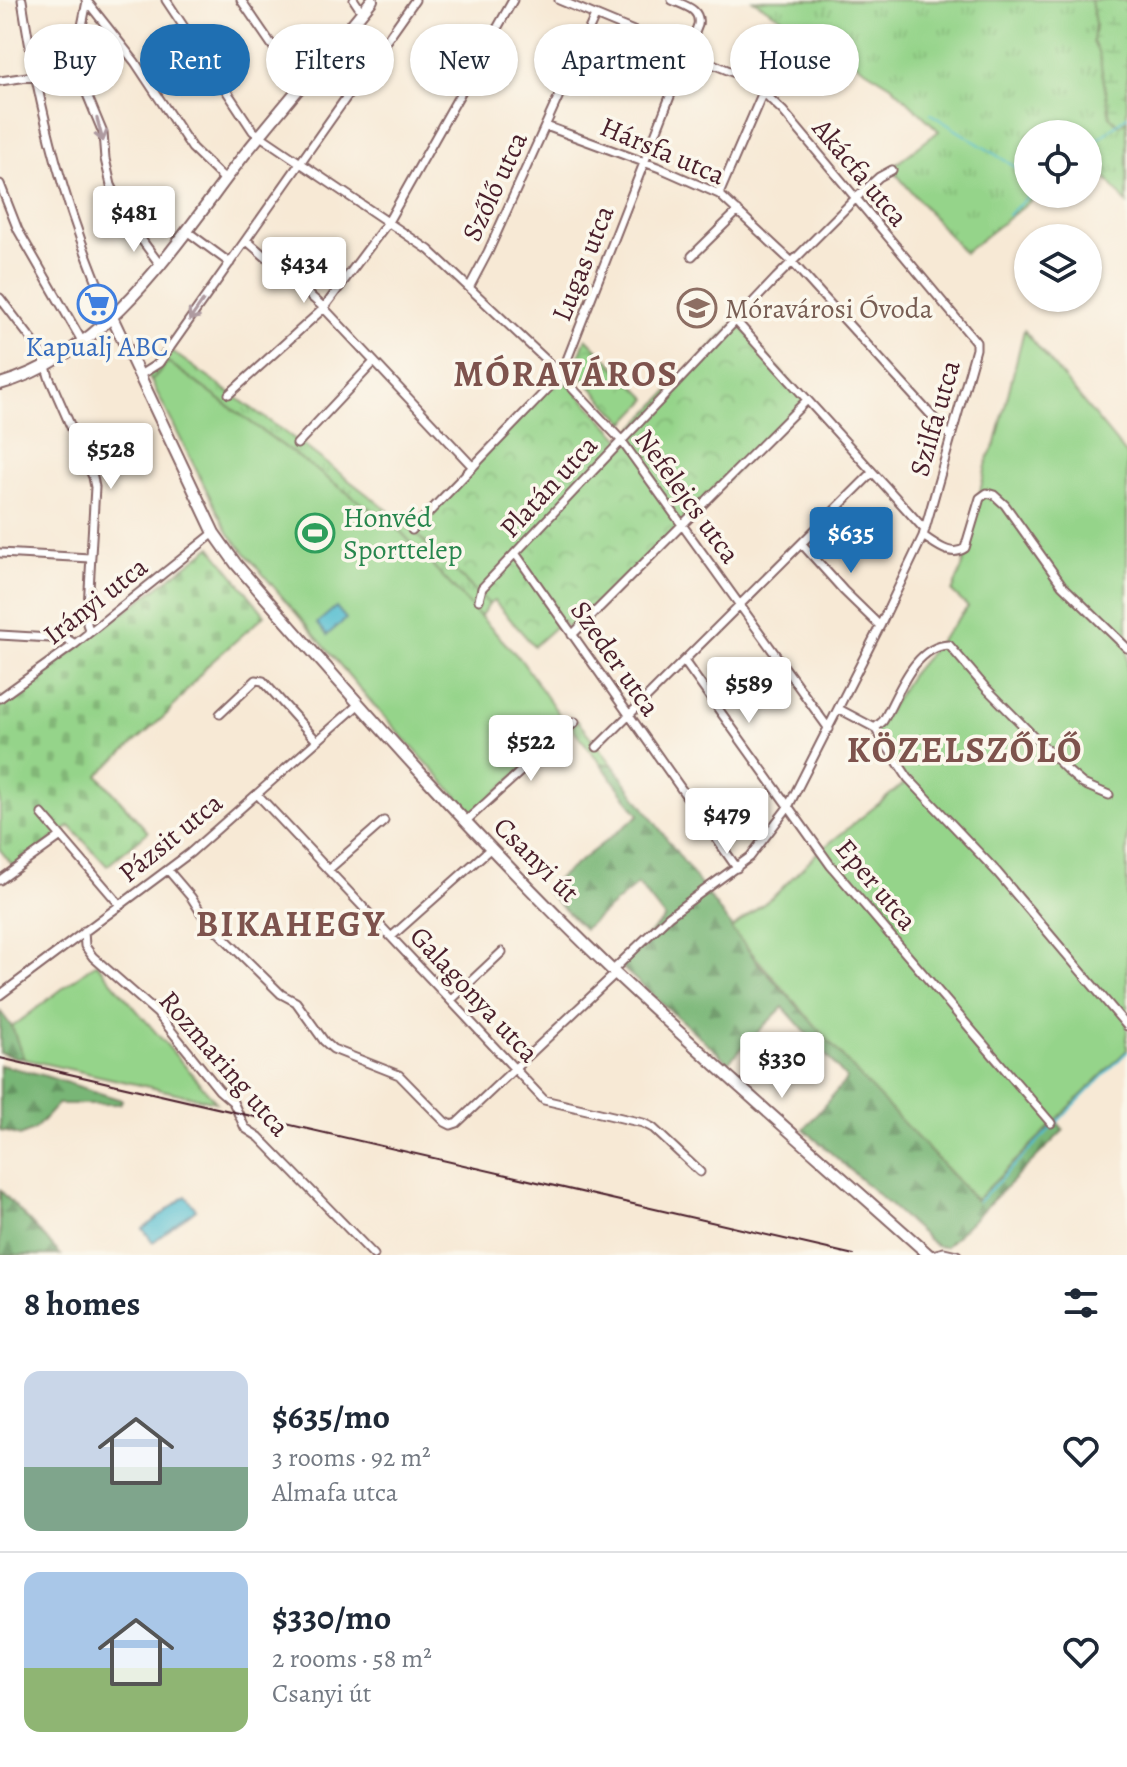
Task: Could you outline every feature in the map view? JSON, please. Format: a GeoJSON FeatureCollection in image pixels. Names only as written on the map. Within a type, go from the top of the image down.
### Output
{"type":"FeatureCollection","features":[{"type":"Feature","properties":{"kind":"street"},"geometry":{"type":"LineString","coordinates":[[22,0],[26,24]]}},
{"type":"Feature","properties":{"kind":"street","name":"Nefelejcs utca"},"geometry":{"type":"LineString","coordinates":[[166,0],[260,136],[429,250],[561,375],[621,440],[829,729]]}},
{"type":"Feature","properties":{"kind":"street"},"geometry":{"type":"LineString","coordinates":[[241,0],[266,36]]}},
{"type":"Feature","properties":{"kind":"street"},"geometry":{"type":"LineString","coordinates":[[354,0],[362,12]]}},
{"type":"Feature","properties":{"kind":"street"},"geometry":{"type":"LineString","coordinates":[[352,24],[372,0]]}},
{"type":"Feature","properties":{"kind":"street"},"geometry":{"type":"LineString","coordinates":[[140,375],[155,367],[162,358],[415,0]]}},
{"type":"Feature","properties":{"kind":"street"},"geometry":{"type":"LineString","coordinates":[[229,394],[324,307],[388,222],[513,0]]}},
{"type":"Feature","properties":{"kind":"street","name":"Akácfa utca"},"geometry":{"type":"LineString","coordinates":[[559,0],[615,24]]}},
{"type":"Feature","properties":{"kind":"street","name":"Lugas utca"},"geometry":{"type":"LineString","coordinates":[[672,0],[696,11],[697,24]]}},
{"type":"Feature","properties":{"kind":"street"},"geometry":{"type":"LineString","coordinates":[[87,1],[135,62],[192,148],[225,180]]}},
{"type":"Feature","properties":{"kind":"street"},"geometry":{"type":"LineString","coordinates":[[87,1],[78,46],[81,80],[103,133],[111,185],[130,224],[162,266]]}},
{"type":"Feature","properties":{"kind":"street","name":"Szőlő utca"},"geometry":{"type":"LineString","coordinates":[[470,286],[595,16]]}},
{"type":"Feature","properties":{"kind":"street"},"geometry":{"type":"LineString","coordinates":[[0,81],[24,77]]}},
{"type":"Feature","properties":{"kind":"street"},"geometry":{"type":"LineString","coordinates":[[39,96],[55,165],[86,257],[111,315]]}},
{"type":"Feature","properties":{"kind":"street"},"geometry":{"type":"LineString","coordinates":[[0,384],[47,366],[82,341],[162,266],[292,96]]}},
{"type":"Feature","properties":{"kind":"street","name":"Lugas utca"},"geometry":{"type":"LineString","coordinates":[[412,530],[561,375],[670,96]]}},
{"type":"Feature","properties":{"kind":"street"},"geometry":{"type":"LineString","coordinates":[[719,194],[761,96]]}},
{"type":"Feature","properties":{"kind":"street","name":"Akácfa utca"},"geometry":{"type":"LineString","coordinates":[[767,96],[976,342]]}},
{"type":"Feature","properties":{"kind":"street","name":"Hársfa utca"},"geometry":{"type":"LineString","coordinates":[[546,126],[719,194],[792,262],[951,437]]}},
{"type":"Feature","properties":{"kind":"street","name":"Platán utca"},"geometry":{"type":"LineString","coordinates":[[479,600],[482,588],[621,440],[855,199],[879,177],[892,170]]}},
{"type":"Feature","properties":{"kind":"street"},"geometry":{"type":"LineString","coordinates":[[0,184],[18,230],[82,341]]}},
{"type":"Feature","properties":{"kind":"street"},"geometry":{"type":"LineString","coordinates":[[692,256],[738,211]]}},
{"type":"Feature","properties":{"kind":"street"},"geometry":{"type":"LineString","coordinates":[[188,232],[230,263]]}},
{"type":"Feature","properties":{"kind":"street"},"geometry":{"type":"LineString","coordinates":[[246,240],[324,307],[473,467]]}},
{"type":"Feature","properties":{"kind":"street"},"geometry":{"type":"LineString","coordinates":[[0,298],[35,343],[47,366],[95,487],[87,624],[90,632]]}},
{"type":"Feature","properties":{"kind":"street","name":"Csanyi út"},"geometry":{"type":"LineString","coordinates":[[111,315],[214,533],[236,564],[491,848],[615,972],[931,1255]]}},
{"type":"Feature","properties":{"kind":"street"},"geometry":{"type":"LineString","coordinates":[[736,321],[924,533],[952,553],[962,551],[980,498],[987,493],[994,495],[1005,505],[1062,585],[1127,648]]}},
{"type":"Feature","properties":{"kind":"street","name":"Szilfa utca"},"geometry":{"type":"LineString","coordinates":[[168,870],[205,919],[281,994],[296,1002],[333,1049],[388,1069],[409,1084],[445,1122],[454,1124],[615,972],[669,916],[737,868],[765,839],[788,807],[924,533],[976,342]]}},
{"type":"Feature","properties":{"kind":"street"},"geometry":{"type":"LineString","coordinates":[[297,444],[374,362]]}},
{"type":"Feature","properties":{"kind":"street"},"geometry":{"type":"LineString","coordinates":[[572,635],[807,400]]}},
{"type":"Feature","properties":{"kind":"street"},"geometry":{"type":"LineString","coordinates":[[597,747],[871,474]]}},
{"type":"Feature","properties":{"kind":"street","name":"Irányi utca"},"geometry":{"type":"LineString","coordinates":[[0,698],[75,644],[214,533]]}},
{"type":"Feature","properties":{"kind":"street"},"geometry":{"type":"LineString","coordinates":[[802,544],[880,626]]}},
{"type":"Feature","properties":{"kind":"street"},"geometry":{"type":"LineString","coordinates":[[0,553],[90,558]]}},
{"type":"Feature","properties":{"kind":"street","name":"Szeder utca"},"geometry":{"type":"LineString","coordinates":[[515,553],[737,868]]}},
{"type":"Feature","properties":{"kind":"street"},"geometry":{"type":"LineString","coordinates":[[0,635],[67,639],[75,644]]}},
{"type":"Feature","properties":{"kind":"street"},"geometry":{"type":"LineString","coordinates":[[875,728],[883,721],[916,664],[936,647],[949,645],[985,687],[1069,772],[1083,784],[1109,795]]}},
{"type":"Feature","properties":{"kind":"street","name":"Eper utca"},"geometry":{"type":"LineString","coordinates":[[684,661],[831,866],[1051,1123]]}},
{"type":"Feature","properties":{"kind":"street"},"geometry":{"type":"LineString","coordinates":[[220,714],[256,680],[263,681],[316,740]]}},
{"type":"Feature","properties":{"kind":"street","name":"Pázsit utca"},"geometry":{"type":"LineString","coordinates":[[0,995],[168,870],[359,704]]}},
{"type":"Feature","properties":{"kind":"street"},"geometry":{"type":"LineString","coordinates":[[839,709],[875,728],[908,778],[997,872],[1127,1026]]}},
{"type":"Feature","properties":{"kind":"street"},"geometry":{"type":"LineString","coordinates":[[466,821],[575,722]]}},
{"type":"Feature","properties":{"kind":"street","name":"Galagonya utca"},"geometry":{"type":"LineString","coordinates":[[257,794],[549,1102],[643,1123],[653,1128],[700,1172]]}},
{"type":"Feature","properties":{"kind":"street"},"geometry":{"type":"LineString","coordinates":[[42,814],[120,905]]}},
{"type":"Feature","properties":{"kind":"street"},"geometry":{"type":"LineString","coordinates":[[328,870],[384,821]]}},
{"type":"Feature","properties":{"kind":"street"},"geometry":{"type":"LineString","coordinates":[[0,880],[61,836]]}},
{"type":"Feature","properties":{"kind":"street"},"geometry":{"type":"LineString","coordinates":[[391,937],[491,848]]}},
{"type":"Feature","properties":{"kind":"street","name":"Rozmaring utca"},"geometry":{"type":"LineString","coordinates":[[84,931],[85,946],[93,957],[157,1013],[219,1090],[233,1102],[245,1128],[259,1137],[374,1255]]}},
{"type":"Feature","properties":{"kind":"street"},"geometry":{"type":"LineString","coordinates":[[451,1000],[502,952]]}},
{"type":"Feature","properties":{"kind":"street"},"geometry":{"type":"LineString","coordinates":[[931,1255],[949,1252],[957,1255]]}},
{"type":"Feature","properties":{"kind":"green space"},"geometry":{"type":"Polygon","coordinates":[[[753,0],[1127,0],[1127,204],[1102,173],[1102,120],[1014,120],[1014,208],[1021,208],[964,253],[891,168],[939,131],[891,85],[859,65],[859,24],[792,24],[753,0]]]}},
{"type":"Feature","properties":{"kind":"green space"},"geometry":{"type":"Polygon","coordinates":[[[1091,0],[1127,0],[1127,120],[1120,126],[1110,117],[1099,54],[1093,42],[1095,24],[1091,0]]]}},
{"type":"Feature","properties":{"kind":"green space"},"geometry":{"type":"Polygon","coordinates":[[[736,321],[807,400],[572,635],[562,621],[534,646],[494,601],[489,604],[412,530],[561,375],[622,440],[736,321]]]}},
{"type":"Feature","properties":{"kind":"green space"},"geometry":{"type":"Polygon","coordinates":[[[1024,330],[1127,455],[1127,1050],[976,1200],[861,1078],[731,929],[776,894],[817,853],[907,781],[875,732],[910,676],[968,607],[952,592],[963,565],[988,457],[996,443],[1024,330]]]}},
{"type":"Feature","properties":{"kind":"green space"},"geometry":{"type":"Polygon","coordinates":[[[586,338],[648,399],[625,423],[574,369],[586,338]]]}},
{"type":"Feature","properties":{"kind":"green space"},"geometry":{"type":"Polygon","coordinates":[[[167,348],[303,445],[407,525],[489,604],[480,617],[401,532],[168,362],[151,381],[145,370],[154,366],[167,348]]]}},
{"type":"Feature","properties":{"kind":"green space","name":"Honvéd Sporttelep"},"geometry":{"type":"Polygon","coordinates":[[[168,362],[401,532],[521,660],[568,727],[473,814],[372,703],[229,534],[151,381],[168,362]]]}},
{"type":"Feature","properties":{"kind":"green space"},"geometry":{"type":"Polygon","coordinates":[[[211,547],[265,615],[207,666],[168,713],[98,775],[148,832],[107,866],[70,826],[14,867],[0,850],[0,706],[211,547]]]}},
{"type":"Feature","properties":{"kind":"green space"},"geometry":{"type":"Polygon","coordinates":[[[577,720],[612,764],[601,764],[572,727],[577,720]]]}},
{"type":"Feature","properties":{"kind":"green space"},"geometry":{"type":"Polygon","coordinates":[[[601,764],[612,764],[758,963],[975,1200],[1056,1121],[1064,1130],[945,1247],[936,1246],[804,1129],[847,1079],[783,1007],[728,1062],[618,964],[665,918],[638,884],[584,929],[544,889],[639,815],[601,764]]]}},
{"type":"Feature","properties":{"kind":"green space"},"geometry":{"type":"Polygon","coordinates":[[[96,963],[216,1102],[24,1059],[12,1027],[96,963]]]}},
{"type":"Feature","properties":{"kind":"green space"},"geometry":{"type":"Polygon","coordinates":[[[0,1011],[12,1027],[24,1059],[0,1053],[0,1011]]]}},
{"type":"Feature","properties":{"kind":"green space"},"geometry":{"type":"Polygon","coordinates":[[[0,1065],[122,1100],[120,1104],[58,1104],[34,1130],[20,1136],[0,1130],[0,1065]]]}},
{"type":"Feature","properties":{"kind":"green space"},"geometry":{"type":"Polygon","coordinates":[[[0,1190],[60,1254],[61,1255],[0,1255],[0,1190]]]}},
{"type":"Feature","properties":{"kind":"water"},"geometry":{"type":"Polygon","coordinates":[[[336,607],[346,619],[327,635],[317,623],[336,607]]]}},
{"type":"Feature","properties":{"kind":"water"},"geometry":{"type":"Polygon","coordinates":[[[186,1196],[196,1209],[153,1242],[143,1229],[186,1196]]]}},
{"type":"Feature","properties":{"kind":"waterway"},"geometry":{"type":"LineString","coordinates":[[931,114],[1014,166]]}},
{"type":"Feature","properties":{"kind":"waterway"},"geometry":{"type":"LineString","coordinates":[[1102,136],[1127,116]]}},
{"type":"Feature","properties":{"kind":"waterway"},"geometry":{"type":"LineString","coordinates":[[1008,215],[1016,208]]}},
{"type":"Feature","properties":{"kind":"waterway"},"geometry":{"type":"LineString","coordinates":[[978,1202],[1127,1052]]}},
{"type":"Feature","properties":{"kind":"railway"},"geometry":{"type":"LineString","coordinates":[[0,1058],[854,1255]]}},
{"type":"Feature","properties":{"kind":"place","name":"Kapualj ABC"},"geometry":{"type":"Point","coordinates":[97,304]}},
{"type":"Feature","properties":{"kind":"place","name":"Móravárosi Óvoda"},"geometry":{"type":"Point","coordinates":[697,308]}},
{"type":"Feature","properties":{"kind":"place","name":"Honvéd Sporttelep"},"geometry":{"type":"Point","coordinates":[315,533]}},
{"type":"Feature","properties":{"kind":"district","name":"MÓRAVÁROS"},"geometry":{"type":"Point","coordinates":[566,373]}},
{"type":"Feature","properties":{"kind":"district","name":"KÖZELSZŐLŐ"},"geometry":{"type":"Point","coordinates":[965,749]}},
{"type":"Feature","properties":{"kind":"district","name":"BIKAHEGY"},"geometry":{"type":"Point","coordinates":[291,923]}}]}
